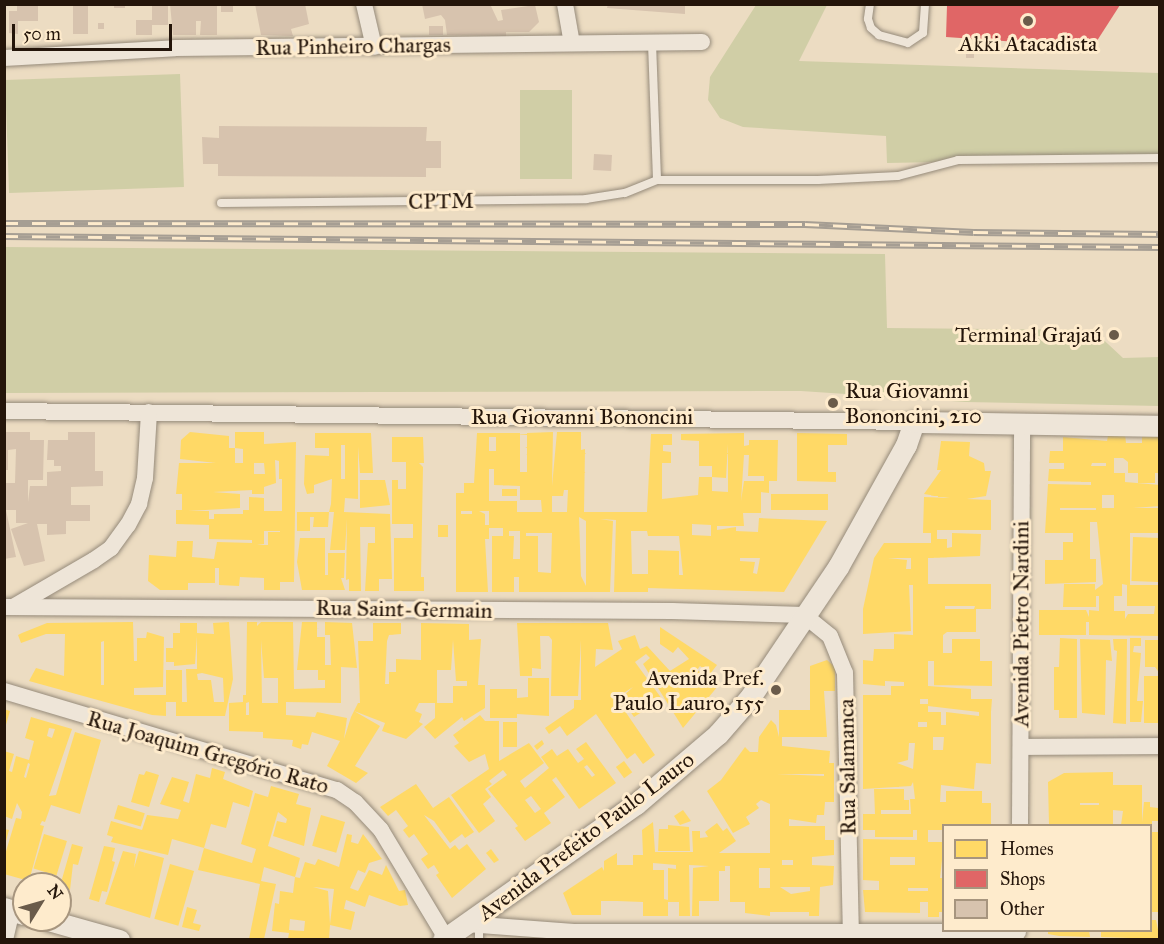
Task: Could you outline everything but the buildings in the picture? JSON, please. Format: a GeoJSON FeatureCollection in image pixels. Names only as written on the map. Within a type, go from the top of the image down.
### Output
{"type":"FeatureCollection","features":[{"type":"Feature","properties":{"kind":"street"},"geometry":{"type":"LineString","coordinates":[[364,4],[374,47]]}},
{"type":"Feature","properties":{"kind":"street"},"geometry":{"type":"LineString","coordinates":[[565,4],[572,42]]}},
{"type":"Feature","properties":{"kind":"street","name":"Rua Pinheiro Chargas"},"geometry":{"type":"LineString","coordinates":[[4,58],[175,48],[702,42]]}},
{"type":"Feature","properties":{"kind":"street","name":"Rua Giovanni Bononcini"},"geometry":{"type":"LineString","coordinates":[[4,411],[1160,426]]}},
{"type":"Feature","properties":{"kind":"street"},"geometry":{"type":"LineString","coordinates":[[8,608],[94,560],[111,548],[128,525],[140,504],[145,478],[149,412]]}},
{"type":"Feature","properties":{"kind":"street","name":"Avenida Prefeito Paulo Lauro"},"geometry":{"type":"LineString","coordinates":[[444,939],[475,930],[636,804],[695,756],[751,696],[849,548],[906,445],[914,422]]}},
{"type":"Feature","properties":{"kind":"street","name":"Avenida Pietro Nardini"},"geometry":{"type":"LineString","coordinates":[[1020,824],[1022,423]]}},
{"type":"Feature","properties":{"kind":"street","name":"Rua Saint-Germain"},"geometry":{"type":"LineString","coordinates":[[8,608],[662,610],[804,615]]}},
{"type":"Feature","properties":{"kind":"street","name":"Rua Salamanca"},"geometry":{"type":"LineString","coordinates":[[804,615],[830,636],[845,673],[850,934]]}},
{"type":"Feature","properties":{"kind":"street","name":"Rua Joaquim Gregório Rato"},"geometry":{"type":"LineString","coordinates":[[4,691],[337,790],[355,802],[381,830],[444,939]]}},
{"type":"Feature","properties":{"kind":"street"},"geometry":{"type":"LineString","coordinates":[[1022,747],[1160,746]]}},
{"type":"Feature","properties":{"kind":"street"},"geometry":{"type":"LineString","coordinates":[[5,939],[12,917]]}},
{"type":"Feature","properties":{"kind":"street"},"geometry":{"type":"LineString","coordinates":[[72,926],[119,939]]}},
{"type":"Feature","properties":{"kind":"street"},"geometry":{"type":"LineString","coordinates":[[475,930],[1018,934]]}},
{"type":"Feature","properties":{"kind":"lane"},"geometry":{"type":"LineString","coordinates":[[870,4],[868,19],[871,28],[879,35],[908,43],[923,33],[925,4]]}},
{"type":"Feature","properties":{"kind":"lane"},"geometry":{"type":"LineString","coordinates":[[652,43],[657,180],[818,180],[898,176],[958,160],[1160,158]]}},
{"type":"Feature","properties":{"kind":"lane","name":"CPTM"},"geometry":{"type":"LineString","coordinates":[[221,203],[586,199],[624,194],[657,180]]}},
{"type":"Feature","properties":{"kind":"shaded area"},"geometry":{"type":"Polygon","coordinates":[[[756,5],[827,5],[799,61],[1159,73],[1159,158],[887,163],[886,136],[743,127],[720,118],[708,100],[710,77],[756,5]]]}},
{"type":"Feature","properties":{"kind":"shaded area"},"geometry":{"type":"Polygon","coordinates":[[[180,74],[184,187],[9,193],[5,80],[180,74]]]}},
{"type":"Feature","properties":{"kind":"shaded area"},"geometry":{"type":"Polygon","coordinates":[[[520,90],[572,90],[572,179],[520,179],[520,90]]]}},
{"type":"Feature","properties":{"kind":"shaded area"},"geometry":{"type":"Polygon","coordinates":[[[5,247],[885,254],[887,328],[1093,330],[1123,358],[1159,357],[1159,406],[966,402],[801,391],[5,393],[5,247]]]}},
{"type":"Feature","properties":{"kind":"railway"},"geometry":{"type":"LineString","coordinates":[[4,223],[805,224],[974,232],[1160,234]]}},
{"type":"Feature","properties":{"kind":"railway"},"geometry":{"type":"LineString","coordinates":[[4,236],[1160,247]]}},
{"type":"Feature","properties":{"kind":"place","name":"Akki Atacadista"},"geometry":{"type":"Point","coordinates":[1028,21]}},
{"type":"Feature","properties":{"kind":"place","name":"Terminal Grajaú"},"geometry":{"type":"Point","coordinates":[1114,335]}},
{"type":"Feature","properties":{"kind":"place","name":"Rua Giovanni Bononcini, 210"},"geometry":{"type":"Point","coordinates":[833,403]}},
{"type":"Feature","properties":{"kind":"place","name":"Avenida Pref. Paulo Lauro, 155"},"geometry":{"type":"Point","coordinates":[776,690]}}]}
